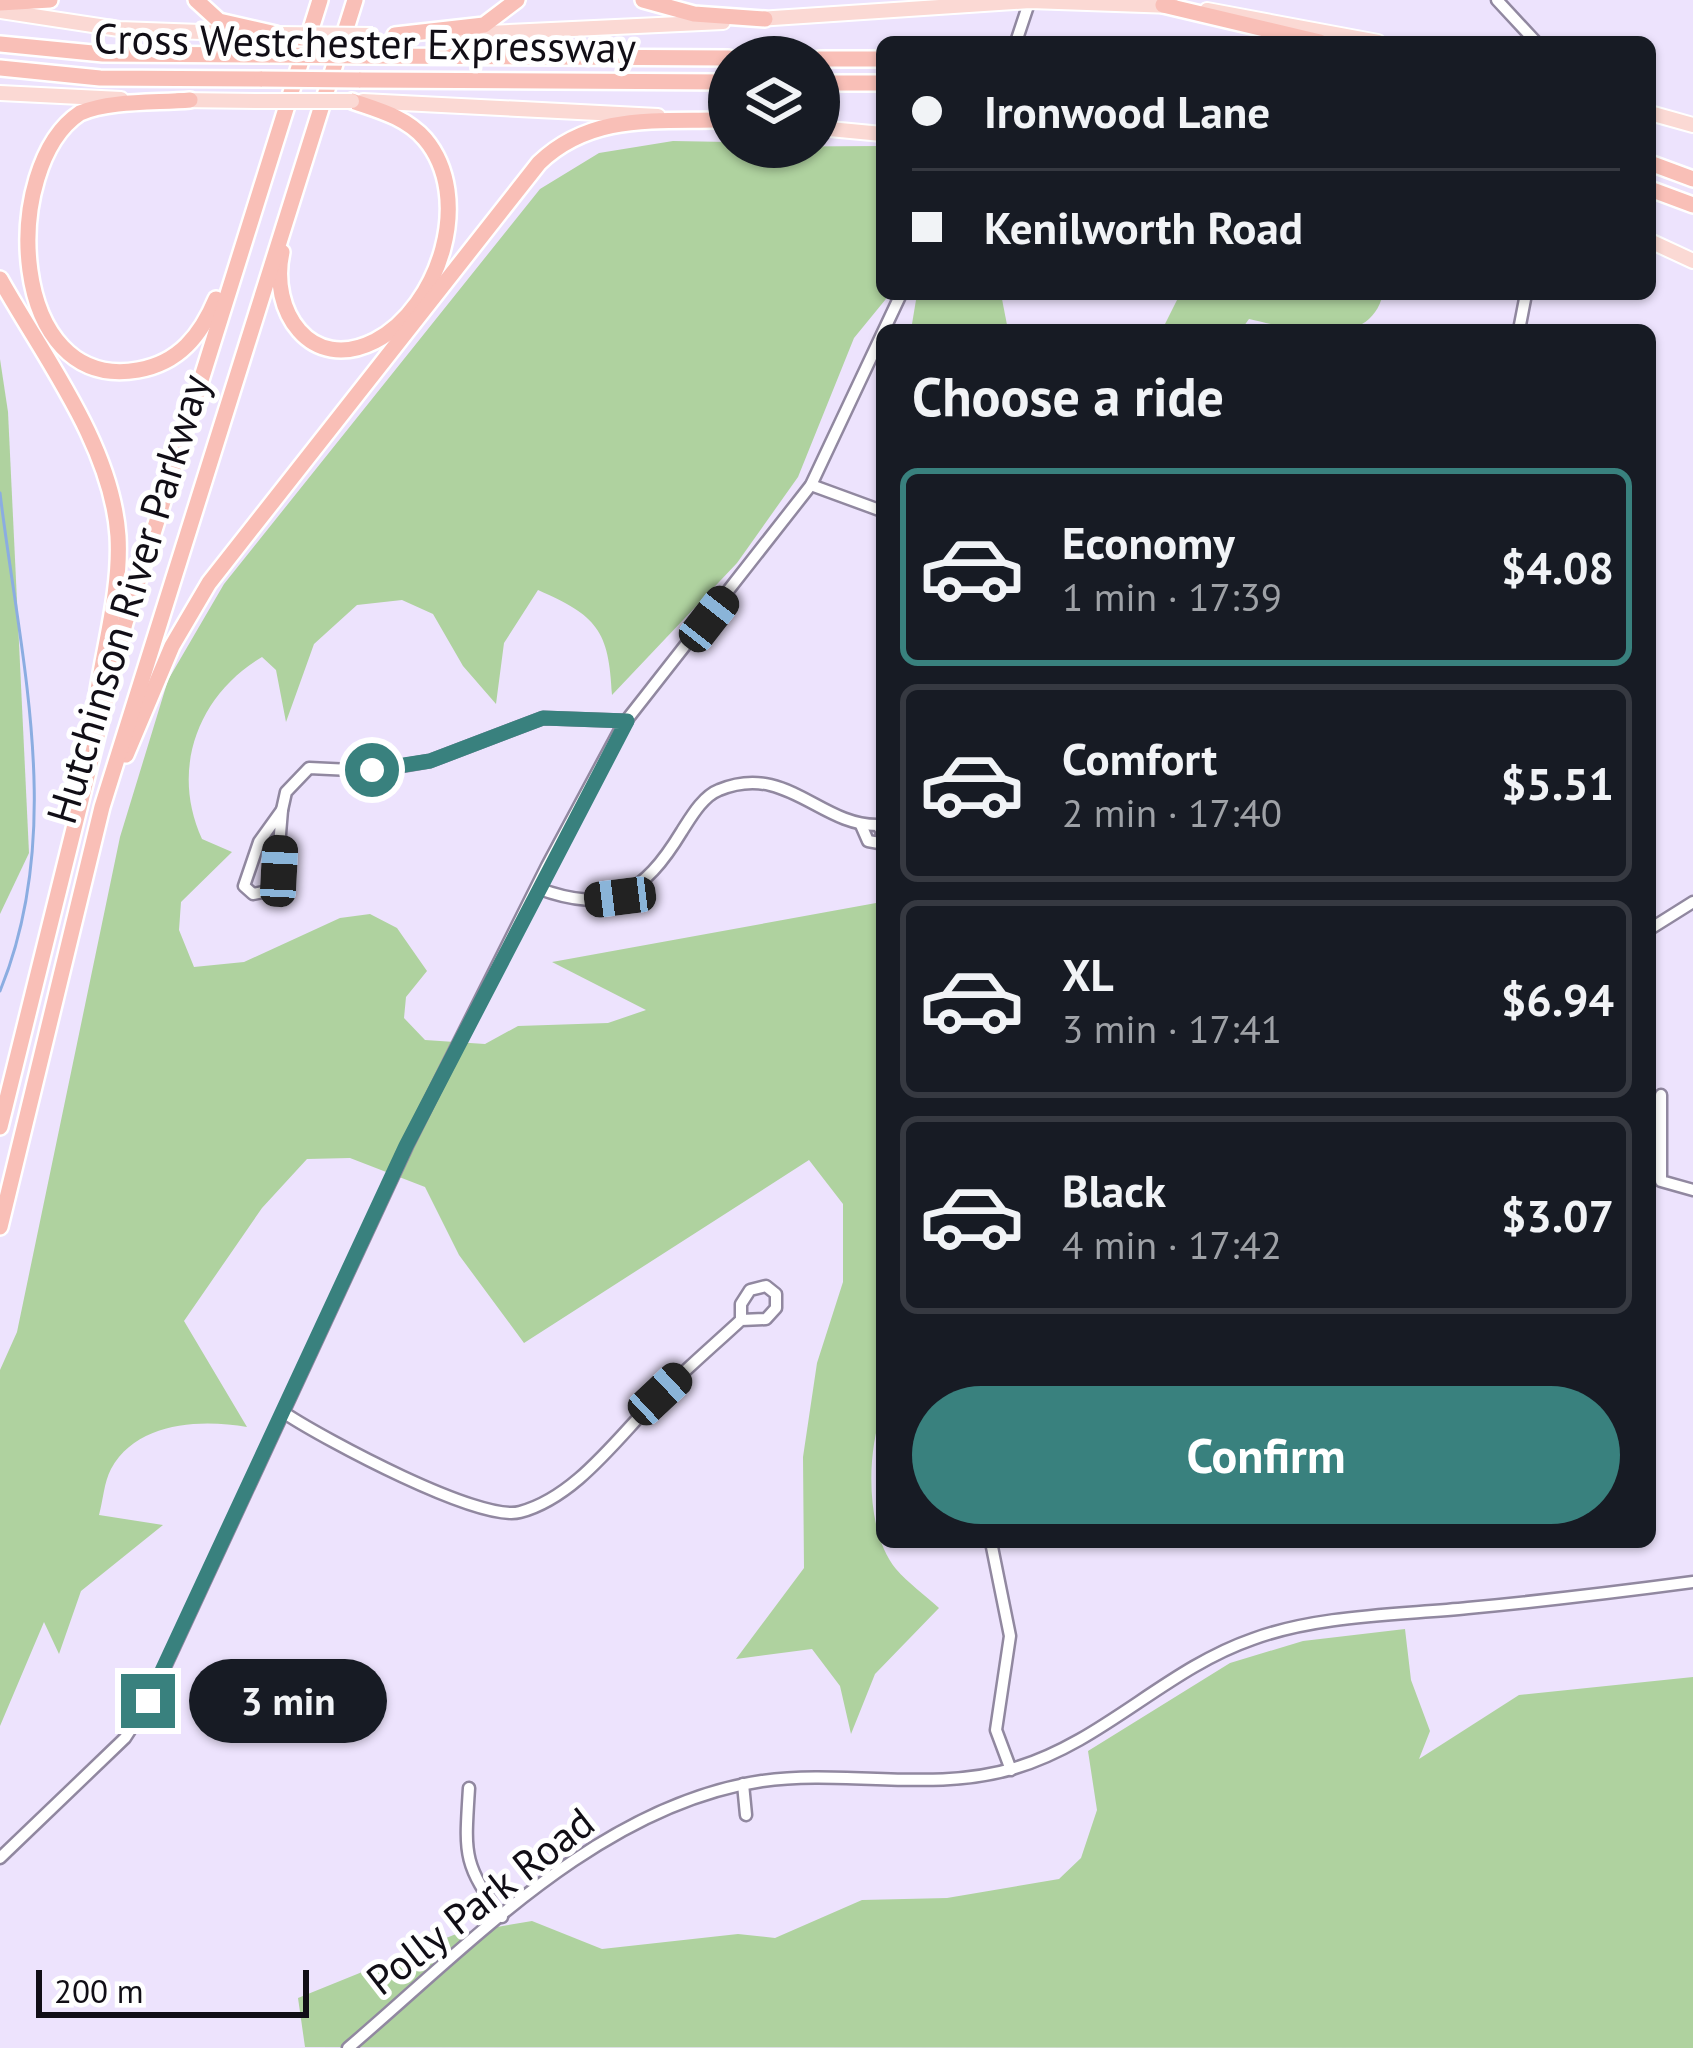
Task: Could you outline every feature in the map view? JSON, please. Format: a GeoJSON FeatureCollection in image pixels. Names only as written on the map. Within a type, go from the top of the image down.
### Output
{"type":"FeatureCollection","features":[{"type":"Feature","properties":{"kind":"highway"},"geometry":{"type":"LineString","coordinates":[[0,7],[50,0]]}},
{"type":"Feature","properties":{"kind":"highway"},"geometry":{"type":"LineString","coordinates":[[196,0],[219,21],[276,34]]}},
{"type":"Feature","properties":{"kind":"highway","name":"Hutchinson River Parkway"},"geometry":{"type":"LineString","coordinates":[[0,1127],[125,623],[316,0]]}},
{"type":"Feature","properties":{"kind":"highway","name":"Hutchinson River Parkway"},"geometry":{"type":"LineString","coordinates":[[0,1227],[102,807],[355,0]]}},
{"type":"Feature","properties":{"kind":"highway"},"geometry":{"type":"LineString","coordinates":[[395,35],[484,25],[517,0]]}},
{"type":"Feature","properties":{"kind":"highway"},"geometry":{"type":"LineString","coordinates":[[643,0],[694,14],[764,19]]}},
{"type":"Feature","properties":{"kind":"highway"},"geometry":{"type":"LineString","coordinates":[[1163,4],[1295,36]]}},
{"type":"Feature","properties":{"kind":"highway","name":"Cross Westchester Expressway"},"geometry":{"type":"LineString","coordinates":[[0,44],[86,53],[708,58]]}},
{"type":"Feature","properties":{"kind":"highway"},"geometry":{"type":"LineString","coordinates":[[840,59],[876,59]]}},
{"type":"Feature","properties":{"kind":"highway","name":"Cross Westchester Expressway"},"geometry":{"type":"LineString","coordinates":[[0,68],[100,78],[708,82]]}},
{"type":"Feature","properties":{"kind":"highway"},"geometry":{"type":"LineString","coordinates":[[840,83],[876,83]]}},
{"type":"Feature","properties":{"kind":"highway"},"geometry":{"type":"LineString","coordinates":[[16,186],[44,140],[76,115],[190,100]]}},
{"type":"Feature","properties":{"kind":"highway"},"geometry":{"type":"LineString","coordinates":[[298,178],[278,266],[280,302],[295,326],[314,341],[340,349],[368,344],[390,331],[429,280],[445,242],[448,200],[441,167],[422,136],[395,116],[352,101]]}},
{"type":"Feature","properties":{"kind":"highway"},"geometry":{"type":"LineString","coordinates":[[102,807],[172,646],[209,583],[533,169],[562,143],[601,126],[708,122]]}},
{"type":"Feature","properties":{"kind":"highway"},"geometry":{"type":"LineString","coordinates":[[1656,165],[1693,179]]}},
{"type":"Feature","properties":{"kind":"highway"},"geometry":{"type":"LineString","coordinates":[[1656,191],[1693,205]]}},
{"type":"Feature","properties":{"kind":"highway"},"geometry":{"type":"LineString","coordinates":[[10,237],[23,291],[48,338],[79,361],[123,371],[161,363],[192,342],[251,219]]}},
{"type":"Feature","properties":{"kind":"highway"},"geometry":{"type":"LineString","coordinates":[[0,279],[101,466],[116,520],[115,587],[79,801]]}},
{"type":"Feature","properties":{"kind":"main road"},"geometry":{"type":"LineString","coordinates":[[0,7],[136,31],[395,35],[547,33],[1030,1],[1131,3],[1264,17],[1351,36]]}},
{"type":"Feature","properties":{"kind":"main road"},"geometry":{"type":"LineString","coordinates":[[0,93],[482,103],[708,120]]}},
{"type":"Feature","properties":{"kind":"main road"},"geometry":{"type":"LineString","coordinates":[[1656,113],[1693,125]]}},
{"type":"Feature","properties":{"kind":"main road"},"geometry":{"type":"LineString","coordinates":[[840,130],[876,133]]}},
{"type":"Feature","properties":{"kind":"main road"},"geometry":{"type":"LineString","coordinates":[[1656,244],[1693,261]]}},
{"type":"Feature","properties":{"kind":"street"},"geometry":{"type":"LineString","coordinates":[[1497,0],[1530,36]]}},
{"type":"Feature","properties":{"kind":"street"},"geometry":{"type":"LineString","coordinates":[[1018,35],[1030,1]]}},
{"type":"Feature","properties":{"kind":"street"},"geometry":{"type":"LineString","coordinates":[[0,1858],[125,1738],[148,1701],[286,1414],[406,1146],[537,888],[627,721],[811,484],[876,347]]}},
{"type":"Feature","properties":{"kind":"street"},"geometry":{"type":"LineString","coordinates":[[811,484],[876,509]]}},
{"type":"Feature","properties":{"kind":"street"},"geometry":{"type":"LineString","coordinates":[[282,810],[247,869],[244,886],[253,895],[268,891],[276,882],[286,792],[310,768],[372,770],[430,761],[543,718],[627,721]]}},
{"type":"Feature","properties":{"kind":"street"},"geometry":{"type":"LineString","coordinates":[[537,888],[577,903],[620,897],[658,871],[692,815],[715,790],[758,781],[801,794],[861,825],[876,825]]}},
{"type":"Feature","properties":{"kind":"street"},"geometry":{"type":"LineString","coordinates":[[1656,924],[1693,902]]}},
{"type":"Feature","properties":{"kind":"street"},"geometry":{"type":"LineString","coordinates":[[1661,1095],[1661,1181],[1693,1190]]}},
{"type":"Feature","properties":{"kind":"street"},"geometry":{"type":"LineString","coordinates":[[286,1414],[314,1432],[473,1507],[520,1512],[578,1476],[741,1320]]}},
{"type":"Feature","properties":{"kind":"street"},"geometry":{"type":"LineString","coordinates":[[992,1548],[1010,1636],[996,1730],[1011,1770]]}},
{"type":"Feature","properties":{"kind":"street","name":"Polly Park Road"},"geometry":{"type":"LineString","coordinates":[[348,2048],[502,1917],[641,1821],[743,1784],[797,1778],[912,1780],[1011,1770],[1084,1738],[1188,1670],[1255,1637],[1404,1613],[1693,1582]]}},
{"type":"Feature","properties":{"kind":"street"},"geometry":{"type":"LineString","coordinates":[[743,1784],[746,1815]]}},
{"type":"Feature","properties":{"kind":"street"},"geometry":{"type":"LineString","coordinates":[[469,1788],[466,1853],[472,1877],[502,1917]]}},
{"type":"Feature","properties":{"kind":"green space"},"geometry":{"type":"Polygon","coordinates":[[[673,141],[708,142],[708,168],[840,168],[840,146],[876,146],[876,300],[885,300],[854,338],[798,477],[737,563],[612,695],[607,655],[596,628],[574,608],[538,590],[504,643],[496,704],[463,666],[433,614],[402,600],[357,605],[314,644],[286,722],[276,670],[262,657],[240,673],[206,713],[190,761],[193,813],[202,839],[232,852],[181,902],[179,930],[194,967],[244,962],[340,918],[370,914],[397,928],[427,971],[406,997],[404,1018],[425,1040],[485,1044],[518,1026],[608,1023],[646,1010],[552,962],[876,903],[876,1435],[871,1471],[876,1548],[884,1548],[901,1574],[939,1608],[875,1674],[851,1734],[840,1686],[812,1649],[736,1659],[804,1568],[803,1457],[817,1363],[843,1282],[843,1204],[809,1160],[524,1343],[459,1255],[425,1187],[350,1158],[307,1159],[262,1208],[184,1321],[247,1427],[210,1423],[172,1427],[137,1441],[122,1453],[109,1474],[99,1515],[163,1525],[81,1591],[59,1654],[44,1622],[0,1726],[0,1370],[17,1332],[120,837],[168,680],[224,584],[540,189],[599,153],[673,141]]]}},
{"type":"Feature","properties":{"kind":"green space"},"geometry":{"type":"Polygon","coordinates":[[[916,300],[1002,300],[1007,324],[912,324],[916,300]]]}},
{"type":"Feature","properties":{"kind":"green space"},"geometry":{"type":"Polygon","coordinates":[[[1177,300],[1380,300],[1362,324],[1273,324],[1249,319],[1245,324],[1165,324],[1177,300]]]}},
{"type":"Feature","properties":{"kind":"green space"},"geometry":{"type":"Polygon","coordinates":[[[0,359],[8,412],[29,853],[0,914],[0,359]]]}},
{"type":"Feature","properties":{"kind":"green space"},"geometry":{"type":"Polygon","coordinates":[[[1405,1629],[1411,1680],[1430,1731],[1419,1759],[1519,1695],[1693,1677],[1693,2048],[305,2047],[298,1998],[456,1934],[532,1921],[602,1949],[738,1934],[775,1938],[862,1900],[947,1898],[1059,1879],[1081,1858],[1097,1810],[1088,1751],[1230,1663],[1303,1641],[1405,1629]]]}},
{"type":"Feature","properties":{"kind":"waterway"},"geometry":{"type":"LineString","coordinates":[[0,493],[26,681],[34,806],[31,868],[20,930],[0,991]]}},
{"type":"Feature","properties":{"kind":"route"},"geometry":{"type":"LineString","coordinates":[[148,1701],[286,1414],[406,1146],[627,721],[543,718],[430,761],[372,770]]}}]}
